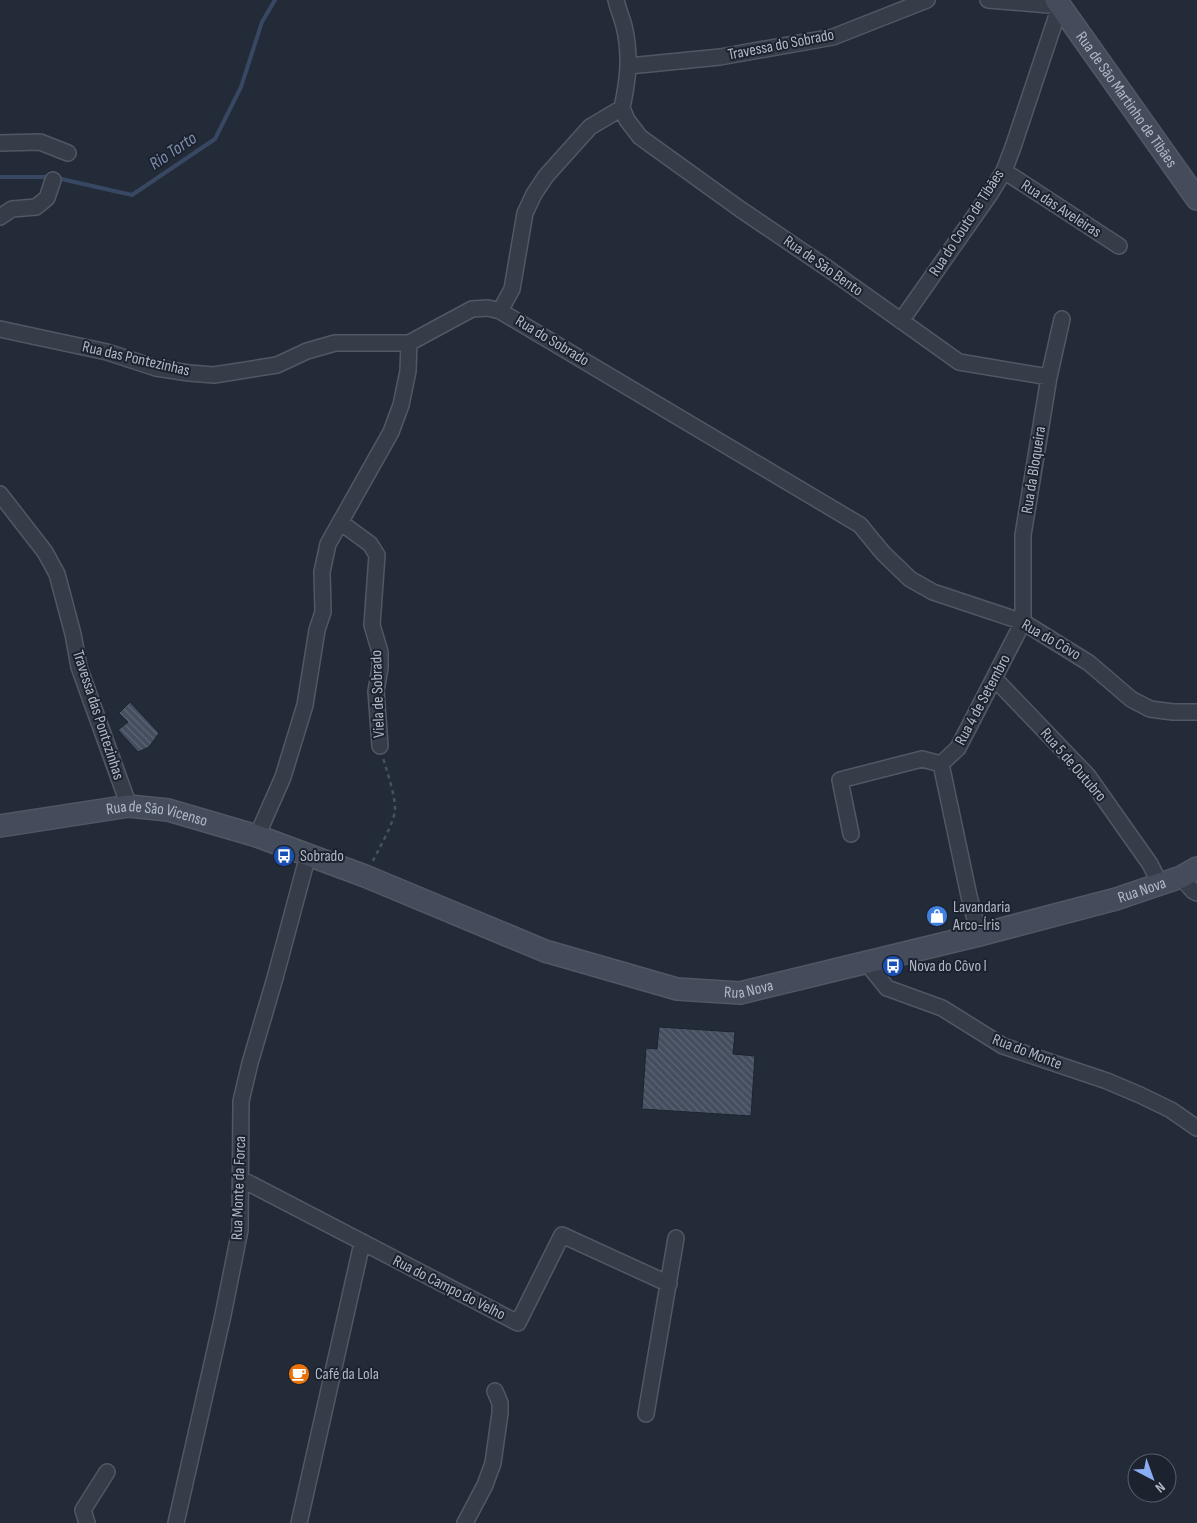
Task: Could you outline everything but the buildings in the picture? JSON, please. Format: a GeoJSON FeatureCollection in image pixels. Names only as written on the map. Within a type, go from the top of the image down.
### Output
{"type":"FeatureCollection","features":[{"type":"Feature","properties":{"kind":"street"},"geometry":{"type":"LineString","coordinates":[[616,0],[628,46],[629,66],[622,108]]}},
{"type":"Feature","properties":{"kind":"street","name":"Travessa do Sobrado"},"geometry":{"type":"LineString","coordinates":[[629,66],[720,57],[833,37],[926,0]]}},
{"type":"Feature","properties":{"kind":"street"},"geometry":{"type":"LineString","coordinates":[[988,0],[1058,3]]}},
{"type":"Feature","properties":{"kind":"street","name":"Rua do Couto de Tibães"},"geometry":{"type":"LineString","coordinates":[[901,321],[1004,171],[1058,3]]}},
{"type":"Feature","properties":{"kind":"street","name":"Rua de São Martinho de Tibães"},"geometry":{"type":"LineString","coordinates":[[1058,3],[1197,199]]}},
{"type":"Feature","properties":{"kind":"street","name":"Rua do Sobrado"},"geometry":{"type":"LineString","coordinates":[[622,108],[590,127],[546,176],[534,194],[525,213],[512,289],[500,311],[860,525]]}},
{"type":"Feature","properties":{"kind":"street","name":"Rua de São Bento"},"geometry":{"type":"LineString","coordinates":[[622,108],[627,120],[640,137],[959,362],[1049,377]]}},
{"type":"Feature","properties":{"kind":"street"},"geometry":{"type":"LineString","coordinates":[[0,143],[40,142],[68,153]]}},
{"type":"Feature","properties":{"kind":"street","name":"Rua das Aveleiras"},"geometry":{"type":"LineString","coordinates":[[1004,171],[1119,246]]}},
{"type":"Feature","properties":{"kind":"street"},"geometry":{"type":"LineString","coordinates":[[0,216],[12,209],[36,207],[47,198],[53,180]]}},
{"type":"Feature","properties":{"kind":"street","name":"Rua das Pontezinhas"},"geometry":{"type":"LineString","coordinates":[[0,329],[106,352],[156,368],[214,375],[277,365],[307,351],[334,343],[409,343],[472,309],[488,308],[500,311]]}},
{"type":"Feature","properties":{"kind":"street","name":"Rua da Bloqueira"},"geometry":{"type":"LineString","coordinates":[[1023,622],[1023,535],[1049,377],[1062,319]]}},
{"type":"Feature","properties":{"kind":"street"},"geometry":{"type":"LineString","coordinates":[[258,836],[283,777],[305,705],[317,630],[323,612],[322,572],[328,544],[391,432],[401,405],[408,371],[409,343]]}},
{"type":"Feature","properties":{"kind":"street","name":"Travessa das Pontezinhas"},"geometry":{"type":"LineString","coordinates":[[0,494],[45,552],[57,574],[71,626],[79,667],[129,806]]}},
{"type":"Feature","properties":{"kind":"street","name":"Viela de Sobrado"},"geometry":{"type":"LineString","coordinates":[[340,522],[370,544],[377,555],[372,625],[380,652],[380,668],[376,691],[380,746]]}},
{"type":"Feature","properties":{"kind":"street","name":"Rua do Côvo"},"geometry":{"type":"LineString","coordinates":[[860,525],[883,552],[910,578],[933,592],[1023,622],[1089,663],[1131,699],[1150,709],[1197,712]]}},
{"type":"Feature","properties":{"kind":"street","name":"Rua 4 de Setembro"},"geometry":{"type":"LineString","coordinates":[[941,764],[958,748],[1023,622]]}},
{"type":"Feature","properties":{"kind":"street","name":"Rua 5 de Outubro"},"geometry":{"type":"LineString","coordinates":[[994,678],[1088,776],[1150,864],[1160,884]]}},
{"type":"Feature","properties":{"kind":"street"},"geometry":{"type":"LineString","coordinates":[[851,834],[840,780],[922,759],[941,764],[979,936]]}},
{"type":"Feature","properties":{"kind":"street","name":"Rua de São Vicenso"},"geometry":{"type":"LineString","coordinates":[[0,826],[129,806],[168,810],[258,836],[308,855]]}},
{"type":"Feature","properties":{"kind":"street","name":"Rua Nova"},"geometry":{"type":"LineString","coordinates":[[308,855],[365,876],[545,950],[593,966],[677,989],[740,993],[979,936],[1116,899],[1189,873]]}},
{"type":"Feature","properties":{"kind":"street","name":"Rua Monte da Forca"},"geometry":{"type":"LineString","coordinates":[[176,1523],[223,1315],[240,1230],[241,1101],[308,855]]}},
{"type":"Feature","properties":{"kind":"street"},"geometry":{"type":"LineString","coordinates":[[1189,873],[1193,891],[1197,893]]}},
{"type":"Feature","properties":{"kind":"street","name":"Rua do Monte"},"geometry":{"type":"LineString","coordinates":[[866,962],[887,988],[942,1008],[1003,1046],[1107,1081],[1195,1121]]}},
{"type":"Feature","properties":{"kind":"street","name":"Rua do Campo do Velho"},"geometry":{"type":"LineString","coordinates":[[241,1180],[518,1323],[562,1234],[669,1284]]}},
{"type":"Feature","properties":{"kind":"street"},"geometry":{"type":"LineString","coordinates":[[646,1414],[676,1238]]}},
{"type":"Feature","properties":{"kind":"street"},"geometry":{"type":"LineString","coordinates":[[299,1523],[362,1243]]}},
{"type":"Feature","properties":{"kind":"street"},"geometry":{"type":"LineString","coordinates":[[464,1523],[485,1485],[492,1463],[500,1414],[500,1403],[495,1391]]}},
{"type":"Feature","properties":{"kind":"street"},"geometry":{"type":"LineString","coordinates":[[87,1523],[83,1510],[107,1472]]}},
{"type":"Feature","properties":{"kind":"path","name":"Viela de Sobrado"},"geometry":{"type":"LineString","coordinates":[[365,876],[385,838],[395,811],[392,788],[380,746]]}},
{"type":"Feature","properties":{"kind":"waterway","name":"Rio Torto"},"geometry":{"type":"LineString","coordinates":[[57,178],[132,195],[215,139],[241,87],[262,22],[275,0]]}},
{"type":"Feature","properties":{"kind":"waterway","name":"Rio Torto"},"geometry":{"type":"LineString","coordinates":[[0,177],[50,177]]}},
{"type":"Feature","properties":{"kind":"place","name":"Sobrado"},"geometry":{"type":"Point","coordinates":[284,856]}},
{"type":"Feature","properties":{"kind":"place","name":"Lavandaria Arco-Íris"},"geometry":{"type":"Point","coordinates":[937,916]}},
{"type":"Feature","properties":{"kind":"place","name":"Nova do Côvo I"},"geometry":{"type":"Point","coordinates":[893,966]}},
{"type":"Feature","properties":{"kind":"place","name":"Café da Lola"},"geometry":{"type":"Point","coordinates":[299,1374]}}]}
